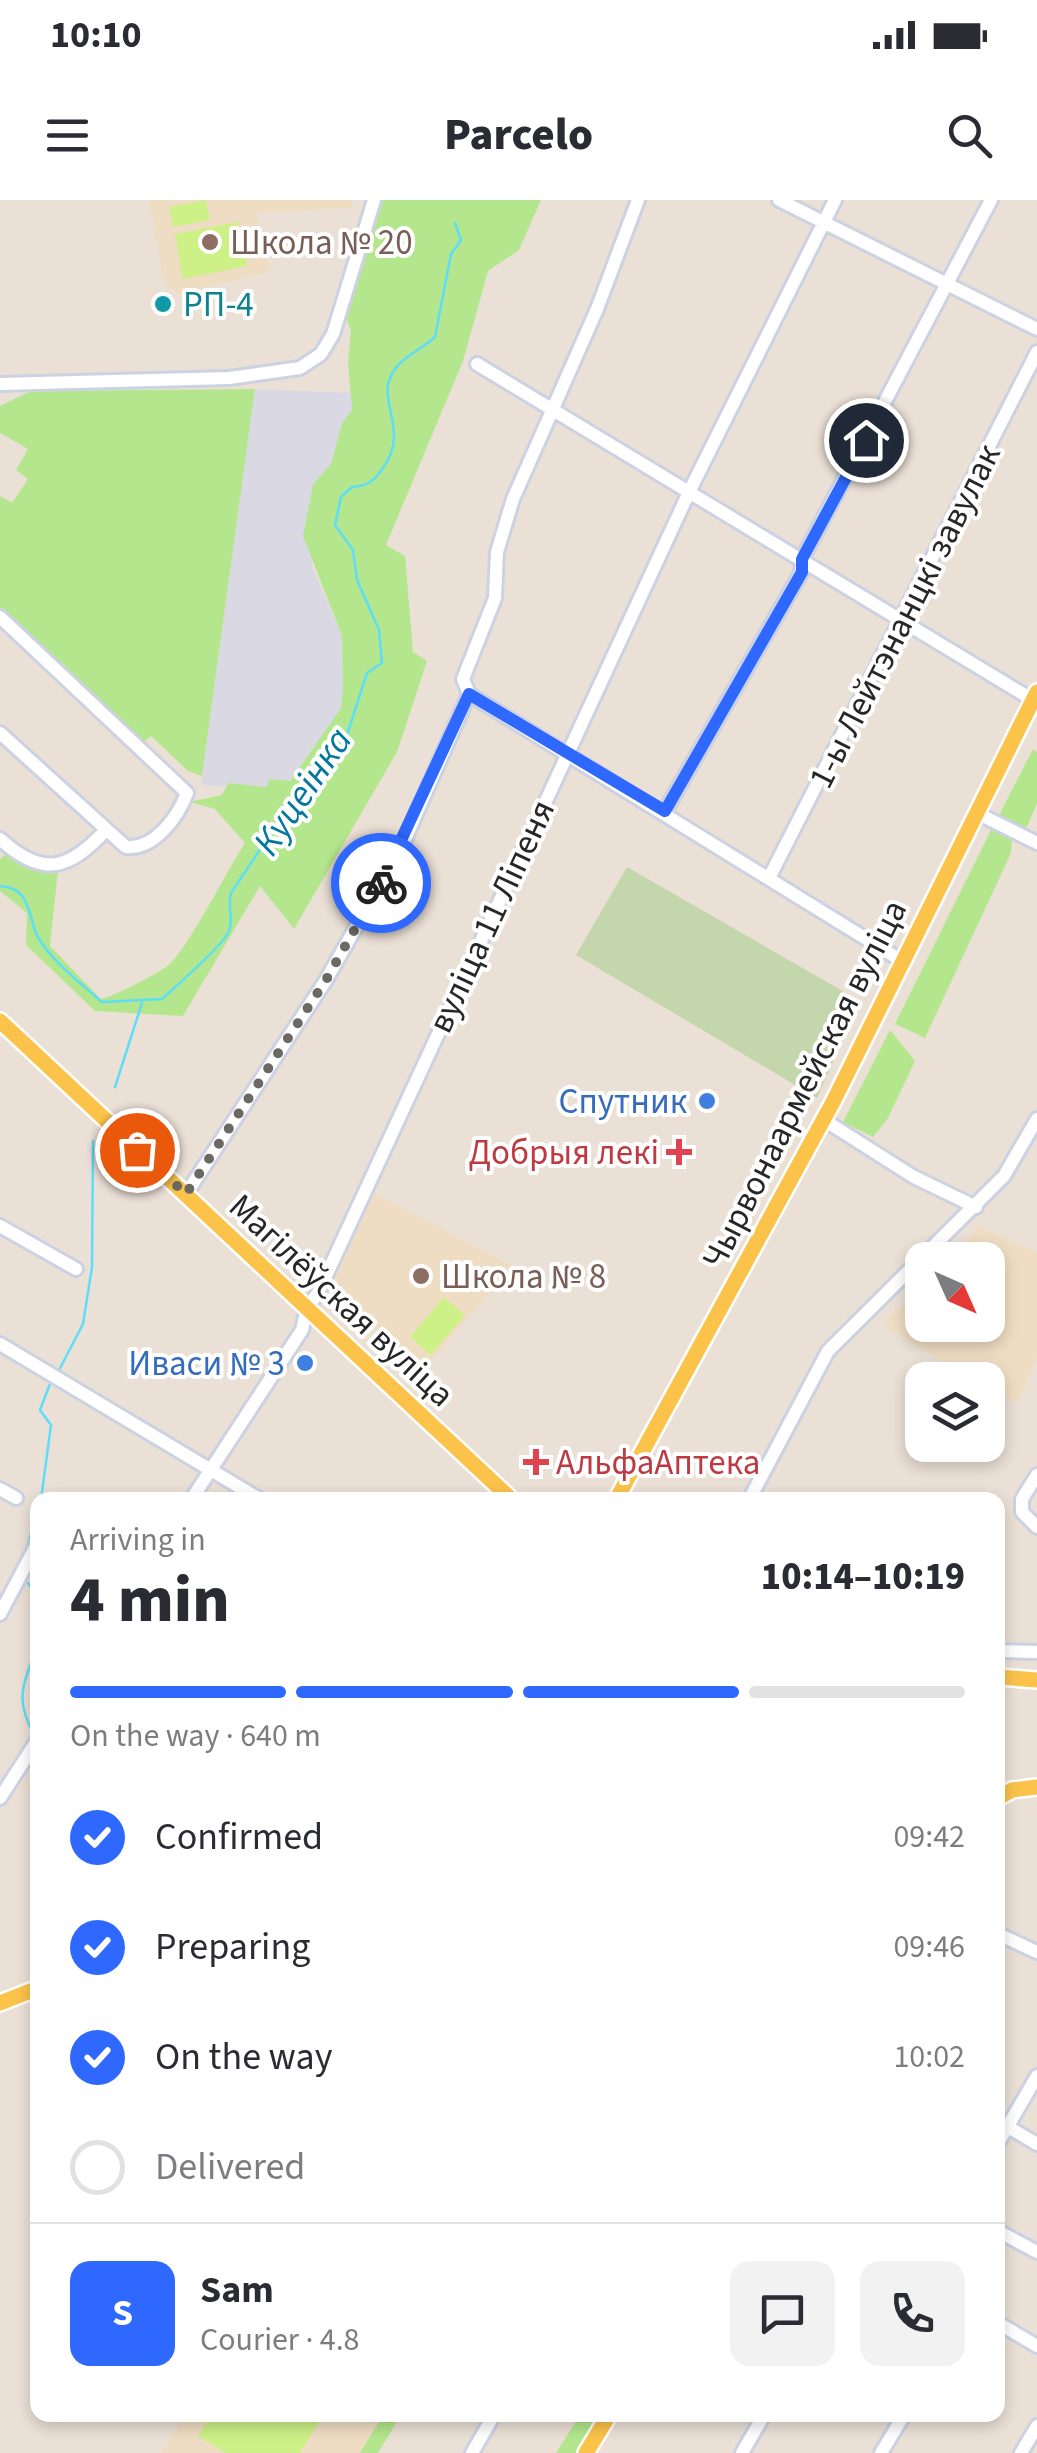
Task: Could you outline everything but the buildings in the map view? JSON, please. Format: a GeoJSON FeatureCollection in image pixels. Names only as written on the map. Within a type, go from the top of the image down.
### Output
{"type":"FeatureCollection","features":[{"type":"Feature","properties":{"kind":"main road","name":"Чырвонаармейская вуліца"},"geometry":{"type":"LineString","coordinates":[[620,1492],[824,1120],[1035,696]]}},
{"type":"Feature","properties":{"kind":"main road","name":"Магілёўская вуліца"},"geometry":{"type":"LineString","coordinates":[[0,1021],[503,1492]]}},
{"type":"Feature","properties":{"kind":"main road"},"geometry":{"type":"LineString","coordinates":[[1005,1678],[1037,1680]]}},
{"type":"Feature","properties":{"kind":"main road"},"geometry":{"type":"LineString","coordinates":[[1005,1789],[1037,1787]]}},
{"type":"Feature","properties":{"kind":"main road"},"geometry":{"type":"LineString","coordinates":[[0,2003],[30,1991]]}},
{"type":"Feature","properties":{"kind":"main road"},"geometry":{"type":"LineString","coordinates":[[586,2453],[605,2422]]}},
{"type":"Feature","properties":{"kind":"street"},"geometry":{"type":"LineString","coordinates":[[0,384],[229,378],[300,368],[320,354],[333,334],[374,200]]}},
{"type":"Feature","properties":{"kind":"street"},"geometry":{"type":"LineString","coordinates":[[638,200],[513,499],[497,552],[495,598],[464,680],[469,694],[902,960]]}},
{"type":"Feature","properties":{"kind":"street"},"geometry":{"type":"LineString","coordinates":[[779,200],[1037,329]]}},
{"type":"Feature","properties":{"kind":"street","name":"вуліца 11 Ліпеня"},"geometry":{"type":"LineString","coordinates":[[196,1492],[302,1330],[306,1308],[318,1293],[690,490],[835,200]]}},
{"type":"Feature","properties":{"kind":"street"},"geometry":{"type":"LineString","coordinates":[[665,811],[802,572],[802,559],[991,200]]}},
{"type":"Feature","properties":{"kind":"street","name":"1-ы Лейтэнанцкі завулак"},"geometry":{"type":"LineString","coordinates":[[768,878],[1037,352]]}},
{"type":"Feature","properties":{"kind":"street"},"geometry":{"type":"LineString","coordinates":[[478,364],[901,621],[1035,696]]}},
{"type":"Feature","properties":{"kind":"street"},"geometry":{"type":"LineString","coordinates":[[0,616],[187,793],[155,839],[138,848],[126,847],[0,733]]}},
{"type":"Feature","properties":{"kind":"street"},"geometry":{"type":"LineString","coordinates":[[186,1194],[345,946],[402,846],[469,694]]}},
{"type":"Feature","properties":{"kind":"street"},"geometry":{"type":"LineString","coordinates":[[976,813],[1037,843]]}},
{"type":"Feature","properties":{"kind":"street"},"geometry":{"type":"LineString","coordinates":[[0,839],[11,849],[58,866],[78,859],[106,830]]}},
{"type":"Feature","properties":{"kind":"street"},"geometry":{"type":"LineString","coordinates":[[753,1492],[828,1351],[1004,1176],[1030,1146],[1037,1118]]}},
{"type":"Feature","properties":{"kind":"street"},"geometry":{"type":"LineString","coordinates":[[824,1120],[914,1176],[976,1207]]}},
{"type":"Feature","properties":{"kind":"street"},"geometry":{"type":"LineString","coordinates":[[0,1226],[76,1269]]}},
{"type":"Feature","properties":{"kind":"street"},"geometry":{"type":"LineString","coordinates":[[0,1344],[248,1492]]}},
{"type":"Feature","properties":{"kind":"street"},"geometry":{"type":"LineString","coordinates":[[1037,1475],[1022,1499],[1022,1512],[1037,1527]]}},
{"type":"Feature","properties":{"kind":"street"},"geometry":{"type":"LineString","coordinates":[[0,1489],[16,1498]]}},
{"type":"Feature","properties":{"kind":"street"},"geometry":{"type":"LineString","coordinates":[[0,1614],[30,1557]]}},
{"type":"Feature","properties":{"kind":"street"},"geometry":{"type":"LineString","coordinates":[[1005,1651],[1037,1652]]}},
{"type":"Feature","properties":{"kind":"street"},"geometry":{"type":"LineString","coordinates":[[0,1798],[30,1751]]}},
{"type":"Feature","properties":{"kind":"street"},"geometry":{"type":"LineString","coordinates":[[1005,1937],[1037,1952]]}},
{"type":"Feature","properties":{"kind":"street"},"geometry":{"type":"LineString","coordinates":[[1005,2120],[1037,2076]]}},
{"type":"Feature","properties":{"kind":"street"},"geometry":{"type":"LineString","coordinates":[[1005,2126],[1037,2144]]}},
{"type":"Feature","properties":{"kind":"street"},"geometry":{"type":"LineString","coordinates":[[1005,2235],[1037,2252]]}},
{"type":"Feature","properties":{"kind":"street"},"geometry":{"type":"LineString","coordinates":[[1005,2327],[1037,2346]]}},
{"type":"Feature","properties":{"kind":"street"},"geometry":{"type":"LineString","coordinates":[[472,2453],[490,2422]]}},
{"type":"Feature","properties":{"kind":"street"},"geometry":{"type":"LineString","coordinates":[[742,2453],[760,2422]]}},
{"type":"Feature","properties":{"kind":"street"},"geometry":{"type":"LineString","coordinates":[[881,2453],[900,2422]]}},
{"type":"Feature","properties":{"kind":"street"},"geometry":{"type":"LineString","coordinates":[[1021,2453],[1037,2426]]}},
{"type":"Feature","properties":{"kind":"shaded area","name":"Школа № 20"},"geometry":{"type":"Polygon","coordinates":[[[149,200],[353,200],[351,208],[257,213],[270,272],[178,294],[164,284],[149,200]]]}},
{"type":"Feature","properties":{"kind":"shaded area"},"geometry":{"type":"Polygon","coordinates":[[[255,389],[353,393],[352,410],[342,423],[331,464],[313,484],[312,566],[342,636],[341,709],[290,781],[268,787],[212,786],[201,784],[255,389]]]}},
{"type":"Feature","properties":{"kind":"shaded area","name":"Школа № 8"},"geometry":{"type":"Polygon","coordinates":[[[374,1193],[513,1266],[421,1373],[332,1286],[374,1193]]]}},
{"type":"Feature","properties":{"kind":"shaded area"},"geometry":{"type":"Polygon","coordinates":[[[978,1226],[1037,1252],[1037,1358],[1017,1403],[1005,1397],[1005,1362],[943,1362],[911,1342],[1005,1342],[1005,1242],[965,1242],[978,1226]]]}},
{"type":"Feature","properties":{"kind":"shaded area"},"geometry":{"type":"Polygon","coordinates":[[[905,1303],[905,1338],[882,1324],[905,1303]]]}},
{"type":"Feature","properties":{"kind":"shaded area"},"geometry":{"type":"Polygon","coordinates":[[[180,2422],[379,2422],[360,2453],[161,2453],[180,2422]]]}},
{"type":"Feature","properties":{"kind":"green space"},"geometry":{"type":"Polygon","coordinates":[[[206,200],[210,220],[173,227],[169,207],[206,200]]]}},
{"type":"Feature","properties":{"kind":"green space"},"geometry":{"type":"Polygon","coordinates":[[[382,200],[541,200],[519,250],[488,271],[463,361],[386,545],[405,556],[413,652],[427,661],[397,752],[294,929],[260,886],[183,1016],[95,1011],[26,945],[27,913],[0,891],[0,859],[8,852],[58,870],[50,946],[101,999],[116,994],[170,964],[245,843],[215,809],[190,802],[222,795],[228,783],[267,787],[269,779],[290,781],[341,708],[342,636],[303,536],[313,484],[331,464],[342,423],[352,410],[348,362],[351,331],[346,318],[382,200]]]}},
{"type":"Feature","properties":{"kind":"green space"},"geometry":{"type":"Polygon","coordinates":[[[238,222],[247,266],[183,279],[175,234],[238,222]]]}},
{"type":"Feature","properties":{"kind":"green space"},"geometry":{"type":"Polygon","coordinates":[[[255,389],[202,776],[188,771],[151,736],[141,745],[0,612],[0,496],[12,503],[28,479],[16,470],[28,449],[0,433],[0,406],[31,391],[255,389]]]}},
{"type":"Feature","properties":{"kind":"green space"},"geometry":{"type":"Polygon","coordinates":[[[1033,749],[1037,752],[1037,803],[1023,836],[998,817],[1033,749]]]}},
{"type":"Feature","properties":{"kind":"green space"},"geometry":{"type":"Polygon","coordinates":[[[992,828],[1012,840],[1011,853],[925,1038],[895,1024],[992,828]]]}},
{"type":"Feature","properties":{"kind":"green space"},"geometry":{"type":"Polygon","coordinates":[[[627,867],[860,1001],[817,1098],[576,955],[627,867]]]}},
{"type":"Feature","properties":{"kind":"green space"},"geometry":{"type":"Polygon","coordinates":[[[890,1030],[915,1061],[888,1118],[873,1137],[843,1122],[890,1030]]]}},
{"type":"Feature","properties":{"kind":"green space"},"geometry":{"type":"Polygon","coordinates":[[[444,1297],[465,1315],[431,1355],[410,1337],[444,1297]]]}},
{"type":"Feature","properties":{"kind":"green space"},"geometry":{"type":"Polygon","coordinates":[[[207,2422],[319,2422],[300,2453],[226,2453],[198,2436],[207,2422]]]}},
{"type":"Feature","properties":{"kind":"green space"},"geometry":{"type":"Polygon","coordinates":[[[379,2422],[397,2422],[378,2453],[360,2453],[379,2422]]]}},
{"type":"Feature","properties":{"kind":"green space"},"geometry":{"type":"Polygon","coordinates":[[[576,2422],[598,2422],[579,2453],[556,2453],[576,2422]]]}},
{"type":"Feature","properties":{"kind":"waterway","name":"Куцеінка"},"geometry":{"type":"LineString","coordinates":[[0,886],[19,892],[45,948],[102,1002],[162,999],[226,937],[231,893],[275,827],[347,735],[367,673],[382,663],[379,630],[357,580],[353,550],[335,525],[341,497],[352,487],[373,479],[390,455],[394,442],[388,398],[390,378],[404,360],[435,337],[451,254],[461,240],[455,223]]}},
{"type":"Feature","properties":{"kind":"waterway"},"geometry":{"type":"LineString","coordinates":[[115,1087],[142,1003]]}},
{"type":"Feature","properties":{"kind":"waterway"},"geometry":{"type":"LineString","coordinates":[[59,1370],[83,1324],[92,1267],[93,1141]]}},
{"type":"Feature","properties":{"kind":"waterway"},"geometry":{"type":"LineString","coordinates":[[42,1492],[51,1425],[40,1410],[50,1384]]}},
{"type":"Feature","properties":{"kind":"waterway"},"geometry":{"type":"LineString","coordinates":[[25,1553],[30,1537]]}},
{"type":"Feature","properties":{"kind":"waterway"},"geometry":{"type":"LineString","coordinates":[[30,1665],[23,1705],[30,1725]]}},
{"type":"Feature","properties":{"kind":"way so far"},"geometry":{"type":"LineString","coordinates":[[137,1150],[186,1194],[326,980],[381,883]]}},
{"type":"Feature","properties":{"kind":"place","name":"Школа № 20"},"geometry":{"type":"Point","coordinates":[210,242]}},
{"type":"Feature","properties":{"kind":"place","name":"РП-4"},"geometry":{"type":"Point","coordinates":[163,304]}},
{"type":"Feature","properties":{"kind":"place","name":"Спутник"},"geometry":{"type":"Point","coordinates":[707,1101]}},
{"type":"Feature","properties":{"kind":"place","name":"Добрыя лекі"},"geometry":{"type":"Point","coordinates":[679,1152]}},
{"type":"Feature","properties":{"kind":"place","name":"Школа № 8"},"geometry":{"type":"Point","coordinates":[421,1276]}},
{"type":"Feature","properties":{"kind":"place","name":"Иваси № 3"},"geometry":{"type":"Point","coordinates":[305,1363]}},
{"type":"Feature","properties":{"kind":"place","name":"АльфаАптека"},"geometry":{"type":"Point","coordinates":[536,1462]}},
{"type":"Feature","properties":{"kind":"route"},"geometry":{"type":"LineString","coordinates":[[381,883],[402,846],[469,694],[665,811],[802,572],[802,559],[866,440]]}}]}
